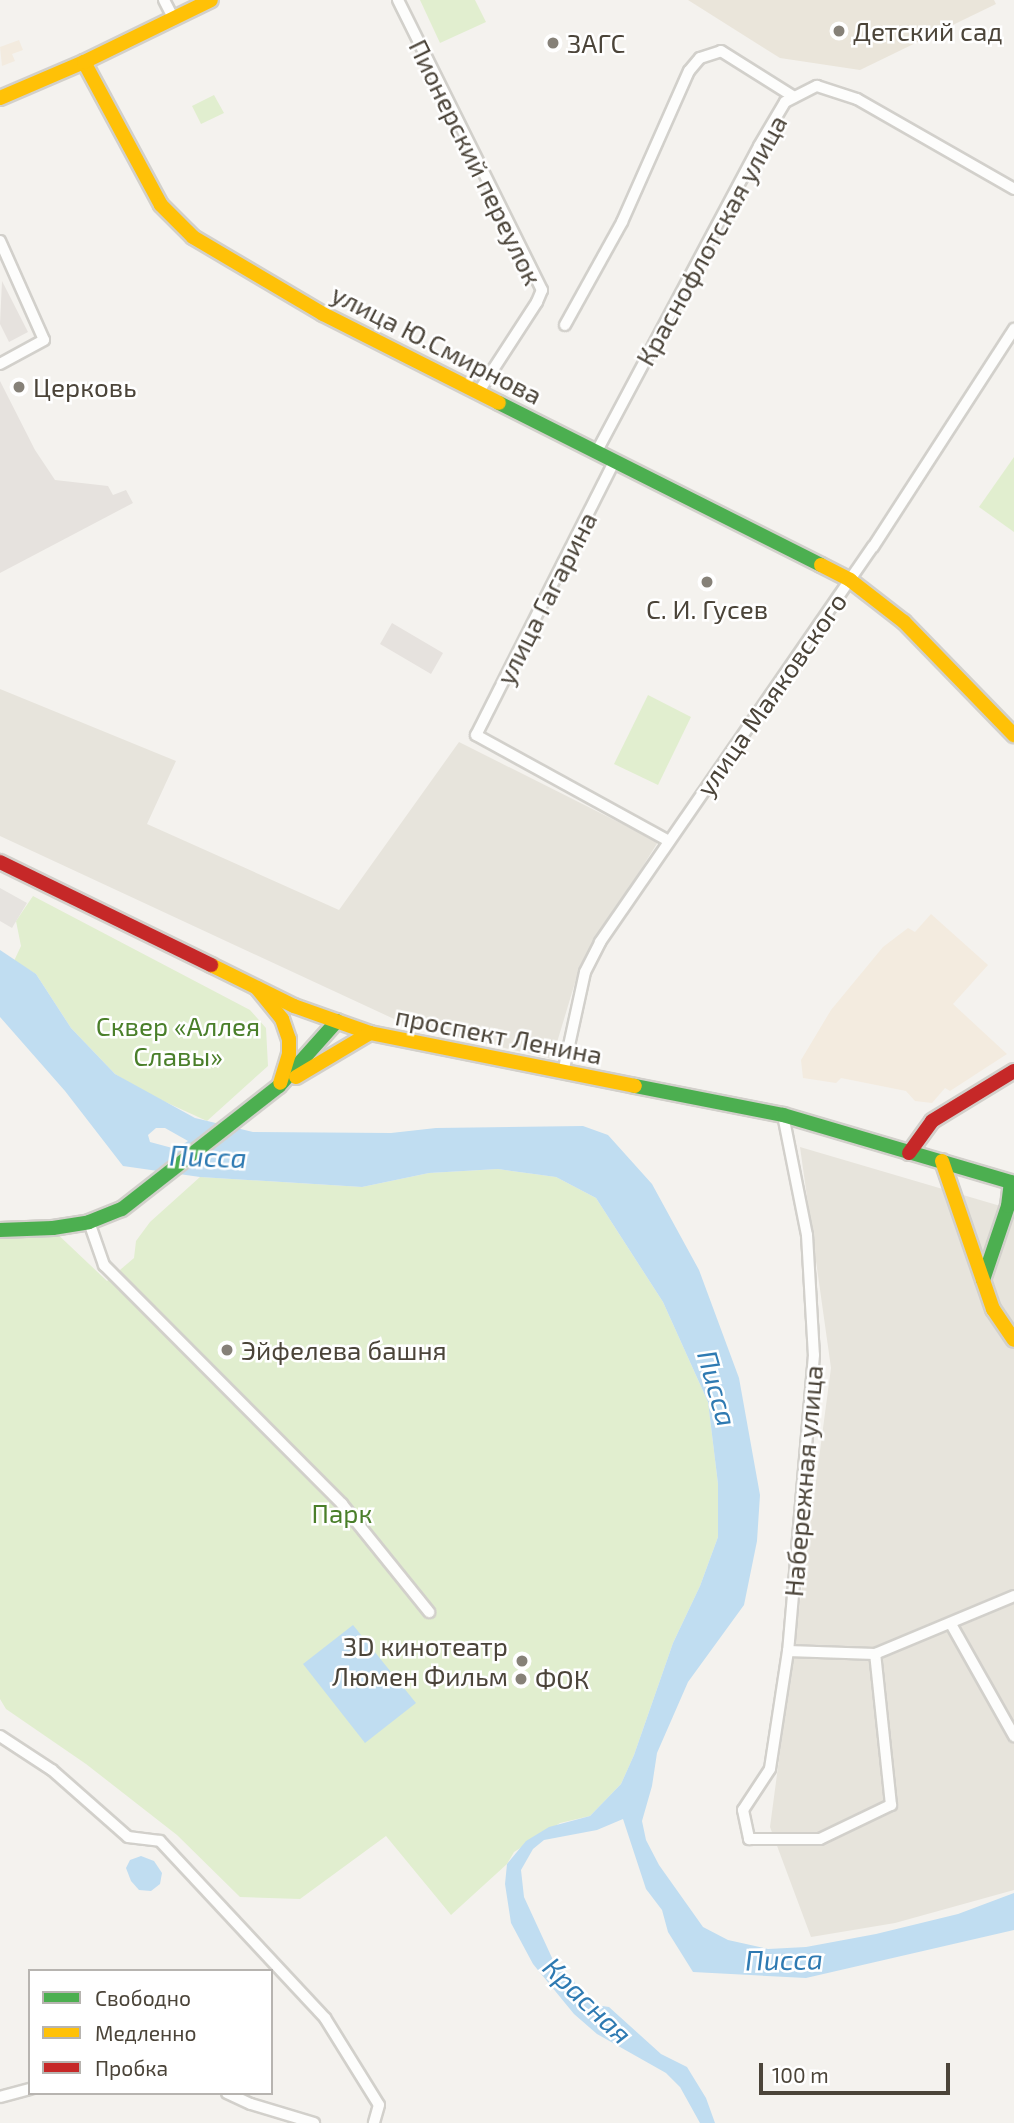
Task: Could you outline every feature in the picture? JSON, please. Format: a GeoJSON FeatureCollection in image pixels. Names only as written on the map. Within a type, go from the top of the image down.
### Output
{"type":"FeatureCollection","features":[{"type":"Feature","properties":{"kind":"main road"},"geometry":{"type":"LineString","coordinates":[[0,99],[84,62],[211,0]]}},
{"type":"Feature","properties":{"kind":"main road","name":"улица Ю.Смирнова"},"geometry":{"type":"LineString","coordinates":[[84,62],[161,205],[175,222],[215,252],[296,300],[850,580],[904,622],[1014,735]]}},
{"type":"Feature","properties":{"kind":"main road","name":"проспект Ленина"},"geometry":{"type":"LineString","coordinates":[[0,862],[294,1006],[370,1033],[783,1115],[1012,1183]]}},
{"type":"Feature","properties":{"kind":"main road"},"geometry":{"type":"LineString","coordinates":[[257,987],[282,1019],[289,1039],[289,1054],[279,1086]]}},
{"type":"Feature","properties":{"kind":"main road"},"geometry":{"type":"LineString","coordinates":[[279,1086],[337,1021]]}},
{"type":"Feature","properties":{"kind":"main road"},"geometry":{"type":"LineString","coordinates":[[0,1230],[54,1228],[89,1222],[122,1209],[279,1086],[370,1033]]}},
{"type":"Feature","properties":{"kind":"main road"},"geometry":{"type":"LineString","coordinates":[[909,1153],[914,1142],[932,1121],[1014,1071]]}},
{"type":"Feature","properties":{"kind":"main road"},"geometry":{"type":"LineString","coordinates":[[942,1161],[993,1308],[1014,1340]]}},
{"type":"Feature","properties":{"kind":"main road"},"geometry":{"type":"LineString","coordinates":[[983,1280],[1008,1206],[1012,1183]]}},
{"type":"Feature","properties":{"kind":"street"},"geometry":{"type":"LineString","coordinates":[[164,0],[173,18]]}},
{"type":"Feature","properties":{"kind":"street","name":"Пионерский переулок"},"geometry":{"type":"LineString","coordinates":[[398,0],[541,290],[537,302],[478,393]]}},
{"type":"Feature","properties":{"kind":"street","name":"Краснофлотская улица"},"geometry":{"type":"LineString","coordinates":[[565,325],[622,222],[689,71],[700,58],[709,52],[721,51],[794,97],[786,102],[758,146],[597,451]]}},
{"type":"Feature","properties":{"kind":"street"},"geometry":{"type":"LineString","coordinates":[[794,97],[817,86],[858,99],[1014,189]]}},
{"type":"Feature","properties":{"kind":"street"},"geometry":{"type":"LineString","coordinates":[[0,241],[44,340],[0,363]]}},
{"type":"Feature","properties":{"kind":"street","name":"улица Маяковского"},"geometry":{"type":"LineString","coordinates":[[563,1073],[585,972],[600,942],[850,580],[1014,329]]}},
{"type":"Feature","properties":{"kind":"street","name":"улица Гагарина"},"geometry":{"type":"LineString","coordinates":[[615,460],[476,735],[668,841]]}},
{"type":"Feature","properties":{"kind":"street","name":"Набережная улица"},"geometry":{"type":"LineString","coordinates":[[783,1115],[807,1236],[814,1355],[788,1651],[770,1769],[743,1810],[749,1839],[820,1839],[891,1805],[875,1654]]}},
{"type":"Feature","properties":{"kind":"street"},"geometry":{"type":"LineString","coordinates":[[89,1222],[104,1265],[342,1504],[429,1612]]}},
{"type":"Feature","properties":{"kind":"street"},"geometry":{"type":"LineString","coordinates":[[788,1651],[875,1654],[1014,1596]]}},
{"type":"Feature","properties":{"kind":"street"},"geometry":{"type":"LineString","coordinates":[[951,1624],[1014,1736]]}},
{"type":"Feature","properties":{"kind":"street"},"geometry":{"type":"LineString","coordinates":[[2,1736],[52,1770],[128,1836],[160,1841],[324,2018],[379,2105],[376,2119]]}},
{"type":"Feature","properties":{"kind":"street"},"geometry":{"type":"LineString","coordinates":[[0,2097],[28,2090]]}},
{"type":"Feature","properties":{"kind":"street"},"geometry":{"type":"LineString","coordinates":[[232,2095],[251,2105],[314,2123]]}},
{"type":"Feature","properties":{"kind":"shaded area","name":"Детский сад"},"geometry":{"type":"Polygon","coordinates":[[[688,0],[994,0],[996,4],[860,70],[780,58],[688,0]]]}},
{"type":"Feature","properties":{"kind":"shaded area"},"geometry":{"type":"Polygon","coordinates":[[[19,40],[23,50],[12,54],[15,61],[2,66],[0,47],[19,40]]]}},
{"type":"Feature","properties":{"kind":"shaded area"},"geometry":{"type":"Polygon","coordinates":[[[2,281],[28,332],[9,342],[0,324],[2,281]]]}},
{"type":"Feature","properties":{"kind":"shaded area"},"geometry":{"type":"Polygon","coordinates":[[[0,381],[35,450],[55,480],[108,486],[113,495],[126,490],[133,503],[0,573],[0,381]]]}},
{"type":"Feature","properties":{"kind":"shaded area"},"geometry":{"type":"Polygon","coordinates":[[[392,623],[443,653],[431,674],[380,644],[392,623]]]}},
{"type":"Feature","properties":{"kind":"shaded area"},"geometry":{"type":"Polygon","coordinates":[[[0,689],[176,761],[147,824],[339,910],[459,742],[658,842],[580,966],[552,1059],[407,1025],[0,836],[0,689]]]}},
{"type":"Feature","properties":{"kind":"shaded area"},"geometry":{"type":"Polygon","coordinates":[[[0,888],[27,903],[12,928],[0,921],[0,888]]]}},
{"type":"Feature","properties":{"kind":"shaded area"},"geometry":{"type":"Polygon","coordinates":[[[931,914],[988,965],[953,1004],[1007,1054],[950,1091],[945,1088],[932,1103],[915,1101],[906,1091],[841,1078],[836,1083],[803,1078],[801,1060],[831,1010],[883,947],[908,928],[915,932],[931,914]]]}},
{"type":"Feature","properties":{"kind":"shaded area"},"geometry":{"type":"Polygon","coordinates":[[[800,1147],[1014,1210],[1014,1890],[895,1923],[811,1937],[770,1827],[831,1368],[800,1147]]]}},
{"type":"Feature","properties":{"kind":"green space"},"geometry":{"type":"Polygon","coordinates":[[[420,0],[475,0],[486,22],[440,43],[420,0]]]}},
{"type":"Feature","properties":{"kind":"green space"},"geometry":{"type":"Polygon","coordinates":[[[214,95],[224,113],[201,124],[192,106],[214,95]]]}},
{"type":"Feature","properties":{"kind":"green space"},"geometry":{"type":"Polygon","coordinates":[[[1014,457],[1014,532],[979,507],[1014,457]]]}},
{"type":"Feature","properties":{"kind":"green space"},"geometry":{"type":"Polygon","coordinates":[[[648,695],[691,717],[658,785],[614,764],[648,695]]]}},
{"type":"Feature","properties":{"kind":"green space","name":"Сквер «Аллея Славы»"},"geometry":{"type":"Polygon","coordinates":[[[33,896],[250,1010],[266,1028],[268,1066],[207,1121],[150,1095],[115,1074],[71,1028],[36,974],[14,961],[21,946],[16,921],[33,896]]]}},
{"type":"Feature","properties":{"kind":"green space","name":"Парк"},"geometry":{"type":"Polygon","coordinates":[[[498,1169],[556,1177],[596,1198],[663,1302],[708,1402],[718,1484],[718,1537],[700,1586],[673,1643],[634,1755],[621,1784],[590,1816],[560,1823],[514,1852],[507,1864],[451,1915],[386,1836],[300,1899],[240,1897],[177,1835],[86,1764],[6,1709],[0,1699],[0,1236],[51,1228],[107,1281],[134,1258],[136,1241],[150,1222],[200,1177],[362,1187],[429,1173],[498,1169]]]}},
{"type":"Feature","properties":{"kind":"water"},"geometry":{"type":"Polygon","coordinates":[[[0,950],[36,974],[71,1028],[115,1074],[195,1118],[253,1132],[391,1133],[436,1128],[583,1126],[608,1135],[652,1184],[699,1270],[739,1378],[760,1495],[757,1541],[744,1605],[688,1682],[657,1753],[652,1786],[642,1821],[646,1840],[659,1865],[703,1927],[728,1940],[768,1949],[806,1947],[876,1934],[958,1914],[1014,1893],[1014,1930],[806,1978],[693,1972],[668,1932],[662,1910],[646,1889],[623,1819],[597,1830],[544,1840],[533,1849],[521,1870],[524,1897],[553,1960],[596,2005],[609,2007],[661,2054],[687,2067],[706,2098],[715,2123],[700,2123],[680,2087],[666,2073],[597,2034],[574,2014],[533,1964],[511,1923],[505,1884],[507,1864],[526,1841],[549,1827],[590,1816],[621,1784],[634,1755],[673,1643],[700,1586],[718,1537],[718,1484],[708,1402],[663,1302],[596,1198],[556,1177],[498,1169],[429,1173],[362,1187],[200,1177],[123,1166],[65,1091],[0,1017],[0,950]],[[156,1128],[148,1135],[150,1142],[176,1149],[188,1141],[165,1128],[156,1128]]]}},
{"type":"Feature","properties":{"kind":"water"},"geometry":{"type":"Polygon","coordinates":[[[353,1625],[416,1703],[365,1743],[303,1664],[353,1625]]]}},
{"type":"Feature","properties":{"kind":"water"},"geometry":{"type":"Polygon","coordinates":[[[141,1856],[154,1861],[162,1873],[160,1884],[151,1891],[139,1890],[131,1881],[126,1868],[130,1860],[141,1856]]]}},
{"type":"Feature","properties":{"kind":"traffic: fast"},"geometry":{"type":"LineString","coordinates":[[499,403],[821,565]]}},
{"type":"Feature","properties":{"kind":"traffic: fast"},"geometry":{"type":"LineString","coordinates":[[0,1230],[53,1228],[89,1222],[122,1209],[279,1086],[337,1021]]}},
{"type":"Feature","properties":{"kind":"traffic: fast"},"geometry":{"type":"LineString","coordinates":[[635,1086],[783,1115],[1014,1183]]}},
{"type":"Feature","properties":{"kind":"traffic: fast"},"geometry":{"type":"LineString","coordinates":[[983,1280],[1008,1206],[1011,1182]]}},
{"type":"Feature","properties":{"kind":"traffic: slow"},"geometry":{"type":"LineString","coordinates":[[0,98],[84,62],[211,0]]}},
{"type":"Feature","properties":{"kind":"traffic: slow"},"geometry":{"type":"LineString","coordinates":[[84,62],[161,205],[193,237],[323,314],[499,403]]}},
{"type":"Feature","properties":{"kind":"traffic: slow"},"geometry":{"type":"LineString","coordinates":[[821,565],[850,580],[904,622],[1014,735]]}},
{"type":"Feature","properties":{"kind":"traffic: slow"},"geometry":{"type":"LineString","coordinates":[[211,965],[294,1006],[370,1033],[635,1086]]}},
{"type":"Feature","properties":{"kind":"traffic: slow"},"geometry":{"type":"LineString","coordinates":[[257,988],[282,1019],[289,1039],[289,1054],[280,1083]]}},
{"type":"Feature","properties":{"kind":"traffic: slow"},"geometry":{"type":"LineString","coordinates":[[296,1077],[370,1033]]}},
{"type":"Feature","properties":{"kind":"traffic: slow"},"geometry":{"type":"LineString","coordinates":[[942,1161],[993,1309],[1014,1340]]}},
{"type":"Feature","properties":{"kind":"traffic: jam"},"geometry":{"type":"LineString","coordinates":[[0,862],[211,965]]}},
{"type":"Feature","properties":{"kind":"traffic: jam"},"geometry":{"type":"LineString","coordinates":[[909,1153],[932,1121],[1014,1071]]}},
{"type":"Feature","properties":{"kind":"place","name":"Детский сад"},"geometry":{"type":"Point","coordinates":[839,31]}},
{"type":"Feature","properties":{"kind":"place","name":"ЗАГС"},"geometry":{"type":"Point","coordinates":[553,43]}},
{"type":"Feature","properties":{"kind":"place","name":"Церковь"},"geometry":{"type":"Point","coordinates":[19,387]}},
{"type":"Feature","properties":{"kind":"place","name":"С. И. Гусев"},"geometry":{"type":"Point","coordinates":[707,582]}},
{"type":"Feature","properties":{"kind":"place","name":"Эйфелева башня"},"geometry":{"type":"Point","coordinates":[227,1350]}},
{"type":"Feature","properties":{"kind":"place","name":"3D кинотеатр Люмен Фильм"},"geometry":{"type":"Point","coordinates":[522,1661]}},
{"type":"Feature","properties":{"kind":"place","name":"ФОК"},"geometry":{"type":"Point","coordinates":[521,1679]}},
{"type":"Feature","properties":{"kind":"water label","name":"Писса"},"geometry":{"type":"Point","coordinates":[208,1156]}},
{"type":"Feature","properties":{"kind":"water label","name":"Писса"},"geometry":{"type":"Point","coordinates":[718,1388]}},
{"type":"Feature","properties":{"kind":"water label","name":"Писса"},"geometry":{"type":"Point","coordinates":[784,1959]}},
{"type":"Feature","properties":{"kind":"water label","name":"Красная"},"geometry":{"type":"Point","coordinates":[588,2000]}}]}
